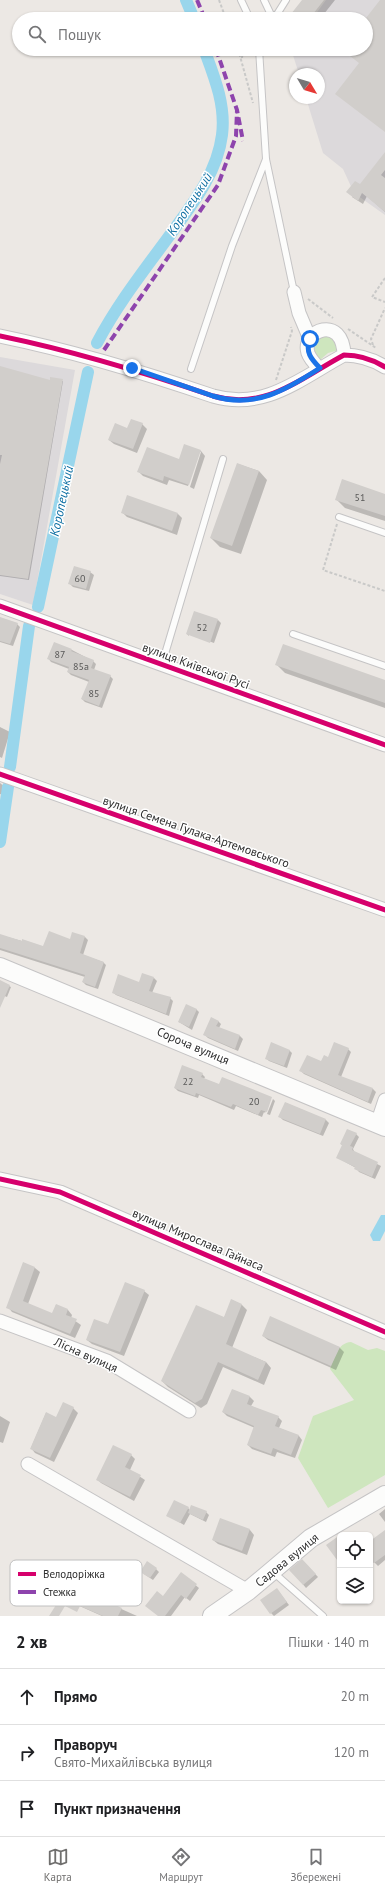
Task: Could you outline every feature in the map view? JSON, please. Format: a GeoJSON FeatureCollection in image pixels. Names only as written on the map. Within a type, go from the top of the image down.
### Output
{"type":"FeatureCollection","features":[{"type":"Feature","properties":{"kind":"main road","name":"Сороча вулиця"},"geometry":{"type":"LineString","coordinates":[[0,967],[381,1125]]}},
{"type":"Feature","properties":{"kind":"main road","name":"Садова вулиця"},"geometry":{"type":"LineString","coordinates":[[212,1616],[248,1591],[311,1538],[385,1495]]}},
{"type":"Feature","properties":{"kind":"street"},"geometry":{"type":"LineString","coordinates":[[299,293],[300,313],[314,336]]}},
{"type":"Feature","properties":{"kind":"street"},"geometry":{"type":"LineString","coordinates":[[320,368],[308,354],[308,349],[314,336],[327,330],[337,334],[343,342],[344,355]]}},
{"type":"Feature","properties":{"kind":"street"},"geometry":{"type":"LineString","coordinates":[[0,336],[53,347],[102,360],[226,400],[241,401],[267,396],[297,382],[344,355],[356,355],[385,367]]}},
{"type":"Feature","properties":{"kind":"street","name":"вулиця Київської Русі"},"geometry":{"type":"LineString","coordinates":[[0,606],[385,745]]}},
{"type":"Feature","properties":{"kind":"street","name":"вулиця Семена Гулака-Артемовського"},"geometry":{"type":"LineString","coordinates":[[0,774],[385,910]]}},
{"type":"Feature","properties":{"kind":"street"},"geometry":{"type":"LineString","coordinates":[[381,1125],[385,1100]]}},
{"type":"Feature","properties":{"kind":"street","name":"вулиця Мирослава Гайнаса"},"geometry":{"type":"LineString","coordinates":[[0,1179],[60,1192],[385,1332]]}},
{"type":"Feature","properties":{"kind":"street","name":"Лісна вулиця"},"geometry":{"type":"LineString","coordinates":[[0,1320],[107,1361],[189,1410]]}},
{"type":"Feature","properties":{"kind":"street"},"geometry":{"type":"LineString","coordinates":[[28,1464],[248,1591]]}},
{"type":"Feature","properties":{"kind":"lane"},"geometry":{"type":"LineString","coordinates":[[241,0],[247,12]]}},
{"type":"Feature","properties":{"kind":"lane"},"geometry":{"type":"LineString","coordinates":[[264,0],[270,12]]}},
{"type":"Feature","properties":{"kind":"lane"},"geometry":{"type":"LineString","coordinates":[[278,12],[286,0]]}},
{"type":"Feature","properties":{"kind":"lane"},"geometry":{"type":"LineString","coordinates":[[259,56],[266,159],[299,293]]}},
{"type":"Feature","properties":{"kind":"lane"},"geometry":{"type":"LineString","coordinates":[[191,369],[232,246],[266,159]]}},
{"type":"Feature","properties":{"kind":"lane"},"geometry":{"type":"LineString","coordinates":[[162,664],[223,459]]}},
{"type":"Feature","properties":{"kind":"lane"},"geometry":{"type":"LineString","coordinates":[[339,517],[385,533]]}},
{"type":"Feature","properties":{"kind":"lane"},"geometry":{"type":"LineString","coordinates":[[293,634],[385,666]]}},
{"type":"Feature","properties":{"kind":"lane"},"geometry":{"type":"LineString","coordinates":[[272,1571],[323,1616]]}},
{"type":"Feature","properties":{"kind":"path"},"geometry":{"type":"LineString","coordinates":[[219,0],[223,12]]}},
{"type":"Feature","properties":{"kind":"path"},"geometry":{"type":"LineString","coordinates":[[241,56],[253,105]]}},
{"type":"Feature","properties":{"kind":"path"},"geometry":{"type":"LineString","coordinates":[[385,278],[372,297],[385,302]]}},
{"type":"Feature","properties":{"kind":"path"},"geometry":{"type":"LineString","coordinates":[[299,293],[337,321]]}},
{"type":"Feature","properties":{"kind":"path"},"geometry":{"type":"LineString","coordinates":[[342,325],[378,350],[371,339],[385,308]]}},
{"type":"Feature","properties":{"kind":"path"},"geometry":{"type":"LineString","coordinates":[[273,383],[292,331],[290,323]]}},
{"type":"Feature","properties":{"kind":"path"},"geometry":{"type":"LineString","coordinates":[[339,517],[323,570],[385,590]]}},
{"type":"Feature","properties":{"kind":"shaded area"},"geometry":{"type":"Polygon","coordinates":[[[326,0],[385,0],[385,215],[354,193],[343,169],[323,153],[308,104],[325,104],[325,68],[297,68],[293,56],[373,56],[373,12],[317,12],[326,0]]]}},
{"type":"Feature","properties":{"kind":"shaded area"},"geometry":{"type":"Polygon","coordinates":[[[0,357],[75,370],[33,605],[0,594],[0,357]]]}},
{"type":"Feature","properties":{"kind":"green space"},"geometry":{"type":"Polygon","coordinates":[[[332,336],[339,350],[328,353],[320,360],[314,348],[317,340],[320,337],[332,336]]]}},
{"type":"Feature","properties":{"kind":"green space"},"geometry":{"type":"Polygon","coordinates":[[[351,1342],[368,1350],[377,1348],[385,1351],[385,1475],[328,1508],[298,1458],[313,1416],[354,1400],[330,1369],[340,1348],[346,1343],[351,1342]]]}},
{"type":"Feature","properties":{"kind":"water"},"geometry":{"type":"Polygon","coordinates":[[[381,1215],[385,1215],[385,1231],[380,1241],[373,1241],[370,1235],[381,1215]]]}},
{"type":"Feature","properties":{"kind":"building"},"geometry":{"type":"Polygon","coordinates":[[[302,0],[324,0],[315,12],[293,12],[302,0]]]}},
{"type":"Feature","properties":{"kind":"building"},"geometry":{"type":"Polygon","coordinates":[[[380,0],[385,0],[385,132],[335,94],[359,63],[350,56],[373,56],[373,12],[371,12],[380,0]]]}},
{"type":"Feature","properties":{"kind":"building"},"geometry":{"type":"Polygon","coordinates":[[[385,152],[385,170],[381,175],[385,178],[385,212],[362,193],[358,201],[346,192],[355,181],[360,184],[385,152]]]}},
{"type":"Feature","properties":{"kind":"building"},"geometry":{"type":"Polygon","coordinates":[[[0,366],[50,380],[50,377],[63,379],[28,579],[0,575],[0,464],[2,455],[0,455],[0,366]]]}},
{"type":"Feature","properties":{"kind":"building"},"geometry":{"type":"Polygon","coordinates":[[[131,419],[143,423],[133,449],[108,440],[115,423],[127,428],[131,419]]]}},
{"type":"Feature","properties":{"kind":"building"},"geometry":{"type":"Polygon","coordinates":[[[184,444],[201,450],[189,485],[164,476],[163,481],[137,472],[147,447],[179,459],[184,444]]]}},
{"type":"Feature","properties":{"kind":"building"},"geometry":{"type":"Polygon","coordinates":[[[237,463],[259,471],[232,546],[210,538],[237,463]]]}},
{"type":"Feature","properties":{"kind":"building"},"geometry":{"type":"Polygon","coordinates":[[[342,479],[385,494],[385,516],[335,500],[342,479]]]}},
{"type":"Feature","properties":{"kind":"building"},"geometry":{"type":"Polygon","coordinates":[[[127,495],[178,513],[172,531],[121,513],[127,495]]]}},
{"type":"Feature","properties":{"kind":"building"},"geometry":{"type":"Polygon","coordinates":[[[74,566],[91,571],[86,589],[68,584],[74,566]]]}},
{"type":"Feature","properties":{"kind":"building"},"geometry":{"type":"Polygon","coordinates":[[[194,611],[218,619],[210,643],[186,634],[194,611]]]}},
{"type":"Feature","properties":{"kind":"building"},"geometry":{"type":"Polygon","coordinates":[[[0,617],[18,623],[10,644],[0,641],[0,617]]]}},
{"type":"Feature","properties":{"kind":"building"},"geometry":{"type":"Polygon","coordinates":[[[54,642],[72,649],[71,651],[94,660],[91,668],[111,675],[99,706],[81,699],[89,680],[67,672],[69,667],[47,659],[54,642]]]}},
{"type":"Feature","properties":{"kind":"building"},"geometry":{"type":"Polygon","coordinates":[[[283,644],[385,680],[385,703],[275,665],[283,644]]]}},
{"type":"Feature","properties":{"kind":"building"},"geometry":{"type":"Polygon","coordinates":[[[49,931],[70,939],[72,932],[85,936],[80,953],[104,962],[95,987],[82,982],[85,975],[0,948],[0,934],[43,946],[49,931]]]}},
{"type":"Feature","properties":{"kind":"building"},"geometry":{"type":"Polygon","coordinates":[[[142,973],[154,977],[149,991],[171,997],[166,1014],[112,993],[118,974],[139,982],[142,973]]]}},
{"type":"Feature","properties":{"kind":"building"},"geometry":{"type":"Polygon","coordinates":[[[0,980],[10,985],[0,1008],[0,980]]]}},
{"type":"Feature","properties":{"kind":"building"},"geometry":{"type":"Polygon","coordinates":[[[186,1004],[197,1009],[189,1027],[178,1022],[186,1004]]]}},
{"type":"Feature","properties":{"kind":"building"},"geometry":{"type":"Polygon","coordinates":[[[211,1017],[219,1021],[216,1026],[240,1035],[235,1049],[203,1035],[211,1017]]]}},
{"type":"Feature","properties":{"kind":"building"},"geometry":{"type":"Polygon","coordinates":[[[271,1042],[290,1050],[284,1066],[265,1059],[271,1042]]]}},
{"type":"Feature","properties":{"kind":"building"},"geometry":{"type":"Polygon","coordinates":[[[334,1042],[349,1048],[338,1075],[373,1088],[368,1102],[299,1071],[307,1055],[321,1061],[324,1055],[328,1057],[334,1042]]]}},
{"type":"Feature","properties":{"kind":"building"},"geometry":{"type":"Polygon","coordinates":[[[182,1065],[203,1073],[201,1077],[219,1084],[222,1077],[272,1097],[267,1112],[261,1110],[258,1115],[233,1104],[231,1107],[196,1093],[195,1096],[174,1088],[182,1065]]]}},
{"type":"Feature","properties":{"kind":"building"},"geometry":{"type":"Polygon","coordinates":[[[285,1102],[326,1119],[320,1134],[278,1117],[285,1102]]]}},
{"type":"Feature","properties":{"kind":"building"},"geometry":{"type":"Polygon","coordinates":[[[347,1129],[357,1133],[350,1146],[353,1147],[352,1150],[378,1162],[372,1177],[354,1169],[355,1167],[336,1158],[342,1145],[340,1144],[347,1129]]]}},
{"type":"Feature","properties":{"kind":"building"},"geometry":{"type":"Polygon","coordinates":[[[23,1262],[35,1267],[23,1301],[52,1313],[56,1304],[68,1309],[66,1315],[77,1319],[70,1334],[6,1308],[23,1262]]]}},
{"type":"Feature","properties":{"kind":"building"},"geometry":{"type":"Polygon","coordinates":[[[125,1282],[145,1290],[120,1352],[86,1340],[94,1319],[108,1324],[125,1282]]]}},
{"type":"Feature","properties":{"kind":"building"},"geometry":{"type":"Polygon","coordinates":[[[231,1299],[242,1304],[226,1344],[266,1362],[258,1380],[218,1362],[202,1399],[195,1403],[161,1381],[196,1305],[224,1317],[231,1299]]]}},
{"type":"Feature","properties":{"kind":"building"},"geometry":{"type":"Polygon","coordinates":[[[270,1316],[340,1347],[331,1366],[262,1336],[270,1316]]]}},
{"type":"Feature","properties":{"kind":"building"},"geometry":{"type":"Polygon","coordinates":[[[232,1389],[250,1396],[247,1404],[279,1416],[275,1426],[299,1435],[291,1455],[273,1448],[271,1454],[247,1445],[254,1426],[222,1412],[232,1389]]]}},
{"type":"Feature","properties":{"kind":"building"},"geometry":{"type":"Polygon","coordinates":[[[63,1402],[74,1407],[50,1458],[30,1449],[46,1412],[56,1417],[63,1402]]]}},
{"type":"Feature","properties":{"kind":"building"},"geometry":{"type":"Polygon","coordinates":[[[113,1445],[132,1454],[125,1467],[141,1475],[130,1497],[96,1480],[113,1445]]]}},
{"type":"Feature","properties":{"kind":"building"},"geometry":{"type":"Polygon","coordinates":[[[174,1500],[189,1507],[180,1523],[166,1516],[174,1500]]]}},
{"type":"Feature","properties":{"kind":"building"},"geometry":{"type":"Polygon","coordinates":[[[191,1505],[207,1511],[203,1520],[188,1513],[191,1505]]]}},
{"type":"Feature","properties":{"kind":"building"},"geometry":{"type":"Polygon","coordinates":[[[220,1518],[250,1529],[242,1551],[212,1540],[220,1518]]]}},
{"type":"Feature","properties":{"kind":"building"},"geometry":{"type":"Polygon","coordinates":[[[385,1530],[385,1555],[374,1563],[373,1562],[373,1539],[385,1530]]]}},
{"type":"Feature","properties":{"kind":"building"},"geometry":{"type":"Polygon","coordinates":[[[337,1537],[337,1560],[326,1545],[337,1537]]]}},
{"type":"Feature","properties":{"kind":"building"},"geometry":{"type":"Polygon","coordinates":[[[302,1559],[316,1574],[303,1585],[289,1570],[302,1559]]]}},
{"type":"Feature","properties":{"kind":"building"},"geometry":{"type":"Polygon","coordinates":[[[147,1561],[157,1568],[150,1578],[142,1573],[142,1569],[147,1561]]]}},
{"type":"Feature","properties":{"kind":"building"},"geometry":{"type":"Polygon","coordinates":[[[181,1572],[197,1584],[186,1599],[181,1595],[165,1616],[158,1616],[145,1606],[157,1591],[163,1596],[181,1572]]]}},
{"type":"Feature","properties":{"kind":"building"},"geometry":{"type":"Polygon","coordinates":[[[277,1588],[287,1602],[270,1614],[260,1600],[277,1588]]]}},
{"type":"Feature","properties":{"kind":"building"},"geometry":{"type":"Polygon","coordinates":[[[55,1606],[65,1606],[59,1616],[49,1616],[55,1606]]]}},
{"type":"Feature","properties":{"kind":"building"},"geometry":{"type":"Polygon","coordinates":[[[65,1606],[80,1606],[77,1612],[65,1606]]]}},
{"type":"Feature","properties":{"kind":"building"},"geometry":{"type":"Polygon","coordinates":[[[80,1606],[118,1606],[122,1608],[118,1616],[103,1616],[80,1606]]]}},
{"type":"Feature","properties":{"kind":"waterway","name":"Коропецький"},"geometry":{"type":"LineString","coordinates":[[186,0],[191,12]]}},
{"type":"Feature","properties":{"kind":"waterway","name":"Коропецький"},"geometry":{"type":"LineString","coordinates":[[97,343],[130,290],[193,203],[215,164],[223,124],[221,102],[207,56]]}},
{"type":"Feature","properties":{"kind":"waterway","name":"Коропецький"},"geometry":{"type":"LineString","coordinates":[[38,607],[88,372]]}},
{"type":"Feature","properties":{"kind":"waterway","name":"Коропецький"},"geometry":{"type":"LineString","coordinates":[[10,767],[29,626]]}},
{"type":"Feature","properties":{"kind":"waterway","name":"Коропецький"},"geometry":{"type":"LineString","coordinates":[[0,842],[8,787]]}},
{"type":"Feature","properties":{"kind":"marked path"},"geometry":{"type":"LineString","coordinates":[[197,0],[202,12]]}},
{"type":"Feature","properties":{"kind":"marked path"},"geometry":{"type":"LineString","coordinates":[[218,56],[237,110],[243,141]]}},
{"type":"Feature","properties":{"kind":"marked path"},"geometry":{"type":"LineString","coordinates":[[104,350],[218,185],[236,136],[237,110]]}},
{"type":"Feature","properties":{"kind":"cycle path"},"geometry":{"type":"LineString","coordinates":[[0,336],[81,355],[134,370],[213,396],[232,399],[249,399],[266,396],[282,390],[344,355],[366,358],[385,367]]}},
{"type":"Feature","properties":{"kind":"cycle path"},"geometry":{"type":"LineString","coordinates":[[0,606],[385,745]]}},
{"type":"Feature","properties":{"kind":"cycle path"},"geometry":{"type":"LineString","coordinates":[[0,774],[385,910]]}},
{"type":"Feature","properties":{"kind":"cycle path"},"geometry":{"type":"LineString","coordinates":[[0,1179],[60,1192],[385,1332]]}},
{"type":"Feature","properties":{"kind":"route"},"geometry":{"type":"LineString","coordinates":[[132,368],[226,400],[241,401],[267,396],[280,391],[320,368],[308,354],[308,344],[310,339]]}}]}
